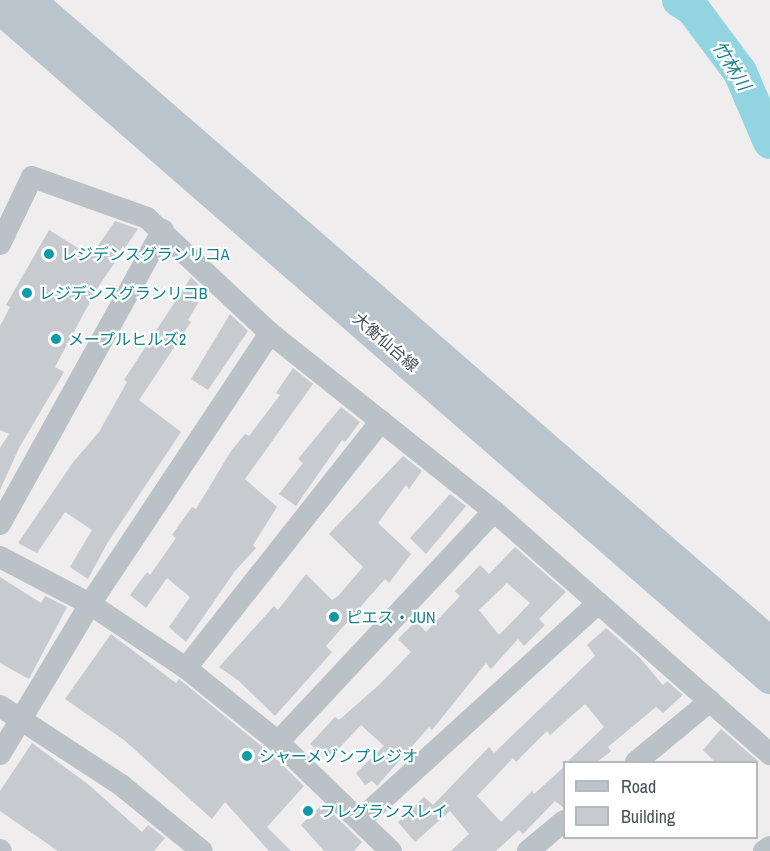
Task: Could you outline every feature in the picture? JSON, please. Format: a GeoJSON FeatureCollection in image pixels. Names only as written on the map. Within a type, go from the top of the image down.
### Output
{"type":"FeatureCollection","features":[{"type":"Feature","properties":{"kind":"main road","name":"大衡仙台線"},"geometry":{"type":"LineString","coordinates":[[29,0],[770,643]]}},
{"type":"Feature","properties":{"kind":"main road","name":"大衡仙台線"},"geometry":{"type":"LineString","coordinates":[[0,8],[770,678]]}},
{"type":"Feature","properties":{"kind":"street"},"geometry":{"type":"LineString","coordinates":[[0,244],[32,177],[147,218],[163,230],[270,333],[494,511],[770,754]]}},
{"type":"Feature","properties":{"kind":"street"},"geometry":{"type":"LineString","coordinates":[[0,524],[163,230]]}},
{"type":"Feature","properties":{"kind":"street"},"geometry":{"type":"LineString","coordinates":[[0,754],[90,604],[270,333]]}},
{"type":"Feature","properties":{"kind":"street"},"geometry":{"type":"LineString","coordinates":[[186,668],[381,421]]}},
{"type":"Feature","properties":{"kind":"street"},"geometry":{"type":"LineString","coordinates":[[278,742],[494,511]]}},
{"type":"Feature","properties":{"kind":"street"},"geometry":{"type":"LineString","coordinates":[[0,557],[90,604],[186,668],[278,742],[361,819],[391,851]]}},
{"type":"Feature","properties":{"kind":"street"},"geometry":{"type":"LineString","coordinates":[[361,819],[598,603]]}},
{"type":"Feature","properties":{"kind":"street"},"geometry":{"type":"LineString","coordinates":[[637,761],[710,701]]}},
{"type":"Feature","properties":{"kind":"street"},"geometry":{"type":"LineString","coordinates":[[0,706],[121,785],[202,851]]}},
{"type":"Feature","properties":{"kind":"street"},"geometry":{"type":"LineString","coordinates":[[528,851],[563,822]]}},
{"type":"Feature","properties":{"kind":"street"},"geometry":{"type":"LineString","coordinates":[[764,851],[770,847]]}},
{"type":"Feature","properties":{"kind":"building"},"geometry":{"type":"Polygon","coordinates":[[[115,221],[138,229],[98,287],[55,367],[64,372],[19,448],[0,490],[0,448],[9,434],[0,430],[0,326],[10,307],[6,305],[49,230],[91,256],[115,221]]]}},
{"type":"Feature","properties":{"kind":"building"},"geometry":{"type":"Polygon","coordinates":[[[191,277],[205,291],[188,320],[191,322],[139,400],[181,432],[108,542],[88,579],[70,567],[92,530],[65,512],[37,553],[18,543],[74,461],[99,432],[127,382],[124,380],[191,277]]]}},
{"type":"Feature","properties":{"kind":"building"},"geometry":{"type":"Polygon","coordinates":[[[230,314],[248,331],[208,390],[191,379],[230,314]]]}},
{"type":"Feature","properties":{"kind":"building"},"geometry":{"type":"Polygon","coordinates":[[[293,368],[313,384],[245,479],[277,507],[253,545],[256,548],[235,571],[186,642],[169,627],[190,597],[167,578],[146,608],[130,595],[147,572],[150,575],[176,538],[172,535],[192,507],[196,509],[231,451],[245,434],[249,436],[280,395],[276,393],[293,368]]]}},
{"type":"Feature","properties":{"kind":"building"},"geometry":{"type":"Polygon","coordinates":[[[341,407],[360,422],[345,442],[342,440],[296,506],[279,494],[303,463],[298,459],[341,407]]]}},
{"type":"Feature","properties":{"kind":"building"},"geometry":{"type":"Polygon","coordinates":[[[403,456],[422,471],[409,489],[406,485],[378,523],[411,554],[389,583],[385,579],[326,646],[332,652],[275,716],[239,681],[219,667],[274,606],[278,610],[306,574],[332,600],[338,596],[363,567],[329,534],[403,456]]]}},
{"type":"Feature","properties":{"kind":"building"},"geometry":{"type":"Polygon","coordinates":[[[450,494],[466,506],[426,554],[410,538],[450,494]]]}},
{"type":"Feature","properties":{"kind":"building"},"geometry":{"type":"Polygon","coordinates":[[[515,547],[566,592],[539,619],[545,625],[524,646],[518,639],[491,669],[486,663],[432,730],[429,727],[377,786],[372,781],[365,785],[356,773],[384,746],[361,725],[329,759],[310,744],[335,717],[339,720],[379,685],[411,652],[398,639],[416,621],[426,632],[460,596],[455,591],[480,565],[489,574],[515,547]],[[507,583],[479,610],[499,635],[530,603],[507,583]]]}},
{"type":"Feature","properties":{"kind":"building"},"geometry":{"type":"Polygon","coordinates":[[[0,577],[41,603],[45,596],[67,607],[29,679],[0,663],[0,577]]]}},
{"type":"Feature","properties":{"kind":"building"},"geometry":{"type":"Polygon","coordinates":[[[606,628],[640,658],[663,685],[667,681],[683,695],[663,713],[656,707],[608,747],[611,751],[598,761],[568,761],[604,727],[585,704],[550,735],[547,731],[516,762],[513,758],[477,796],[501,822],[532,791],[534,794],[563,768],[563,807],[555,801],[523,834],[519,830],[496,851],[451,851],[469,834],[450,811],[415,842],[398,822],[424,797],[433,805],[489,747],[494,753],[595,656],[587,645],[606,628]]]}},
{"type":"Feature","properties":{"kind":"building"},"geometry":{"type":"Polygon","coordinates":[[[111,634],[176,683],[179,679],[269,752],[304,786],[267,827],[291,851],[269,851],[225,802],[212,819],[124,740],[65,699],[111,634]]]}},
{"type":"Feature","properties":{"kind":"building"},"geometry":{"type":"Polygon","coordinates":[[[721,729],[758,761],[714,761],[703,750],[721,729]]]}},
{"type":"Feature","properties":{"kind":"building"},"geometry":{"type":"Polygon","coordinates":[[[32,743],[89,785],[142,832],[148,825],[165,838],[154,851],[58,851],[0,811],[0,791],[32,743]]]}},
{"type":"Feature","properties":{"kind":"building"},"geometry":{"type":"Polygon","coordinates":[[[323,804],[362,842],[354,851],[324,851],[301,825],[323,804]]]}},
{"type":"Feature","properties":{"kind":"waterway","name":"竹林川"},"geometry":{"type":"LineString","coordinates":[[679,0],[693,9],[740,72],[770,142]]}},
{"type":"Feature","properties":{"kind":"place","name":"レジデンスグランリコA"},"geometry":{"type":"Point","coordinates":[49,254]}},
{"type":"Feature","properties":{"kind":"place","name":"レジデンスグランリコB"},"geometry":{"type":"Point","coordinates":[27,293]}},
{"type":"Feature","properties":{"kind":"place","name":"メープルヒルズ2"},"geometry":{"type":"Point","coordinates":[56,339]}},
{"type":"Feature","properties":{"kind":"place","name":"ピエス・JUN"},"geometry":{"type":"Point","coordinates":[334,617]}},
{"type":"Feature","properties":{"kind":"place","name":"シャーメゾンプレジオ"},"geometry":{"type":"Point","coordinates":[247,756]}},
{"type":"Feature","properties":{"kind":"place","name":"フレグランスレイ"},"geometry":{"type":"Point","coordinates":[308,811]}}]}
